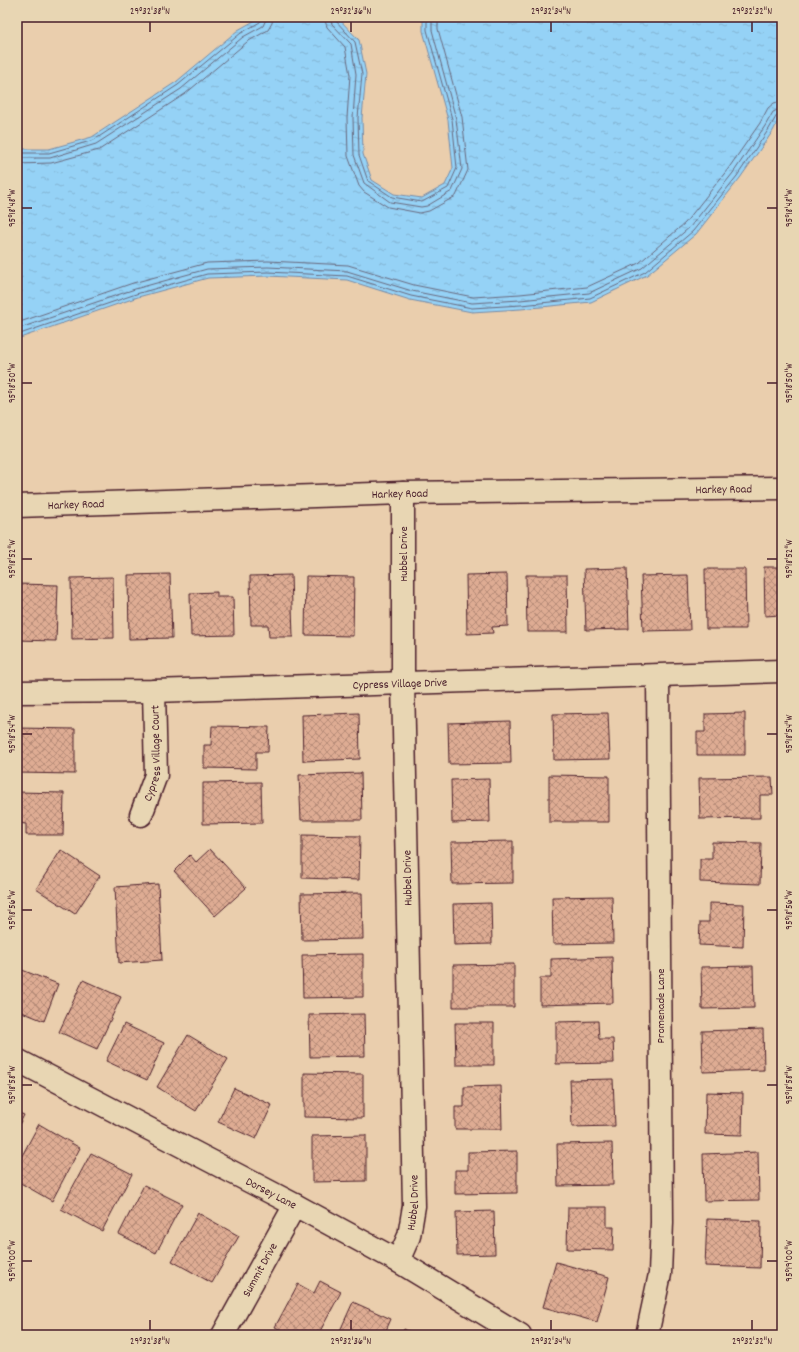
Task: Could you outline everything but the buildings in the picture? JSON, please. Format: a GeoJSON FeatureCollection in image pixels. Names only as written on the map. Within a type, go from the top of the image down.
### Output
{"type":"FeatureCollection","features":[{"type":"Feature","properties":{"kind":"street","name":"Harkey Road"},"geometry":{"type":"LineString","coordinates":[[17,506],[403,493],[782,488]]}},
{"type":"Feature","properties":{"kind":"street","name":"Hubbel Drive"},"geometry":{"type":"LineString","coordinates":[[398,1261],[409,1236],[414,1206],[403,682],[403,493]]}},
{"type":"Feature","properties":{"kind":"street","name":"Cypress Village Drive"},"geometry":{"type":"LineString","coordinates":[[17,692],[154,691],[782,671]]}},
{"type":"Feature","properties":{"kind":"street","name":"Promenade Lane"},"geometry":{"type":"LineString","coordinates":[[647,1335],[660,1274],[662,1222],[658,676]]}},
{"type":"Feature","properties":{"kind":"street","name":"Cypress Village Court"},"geometry":{"type":"LineString","coordinates":[[141,815],[156,775],[154,691]]}},
{"type":"Feature","properties":{"kind":"street","name":"Dorsey Lane"},"geometry":{"type":"LineString","coordinates":[[17,1060],[296,1205],[398,1261],[520,1335]]}},
{"type":"Feature","properties":{"kind":"street","name":"Summit Drive"},"geometry":{"type":"LineString","coordinates":[[223,1335],[296,1205]]}},
{"type":"Feature","properties":{"kind":"water"},"geometry":{"type":"Polygon","coordinates":[[[261,17],[337,17],[359,40],[366,74],[362,118],[363,154],[372,180],[394,194],[422,198],[445,185],[453,168],[448,120],[423,31],[423,17],[782,17],[782,113],[773,131],[740,178],[696,234],[647,275],[591,302],[472,312],[410,300],[347,280],[268,276],[208,278],[138,297],[17,339],[17,149],[49,149],[92,137],[176,82],[238,30],[261,17]]]}}]}
